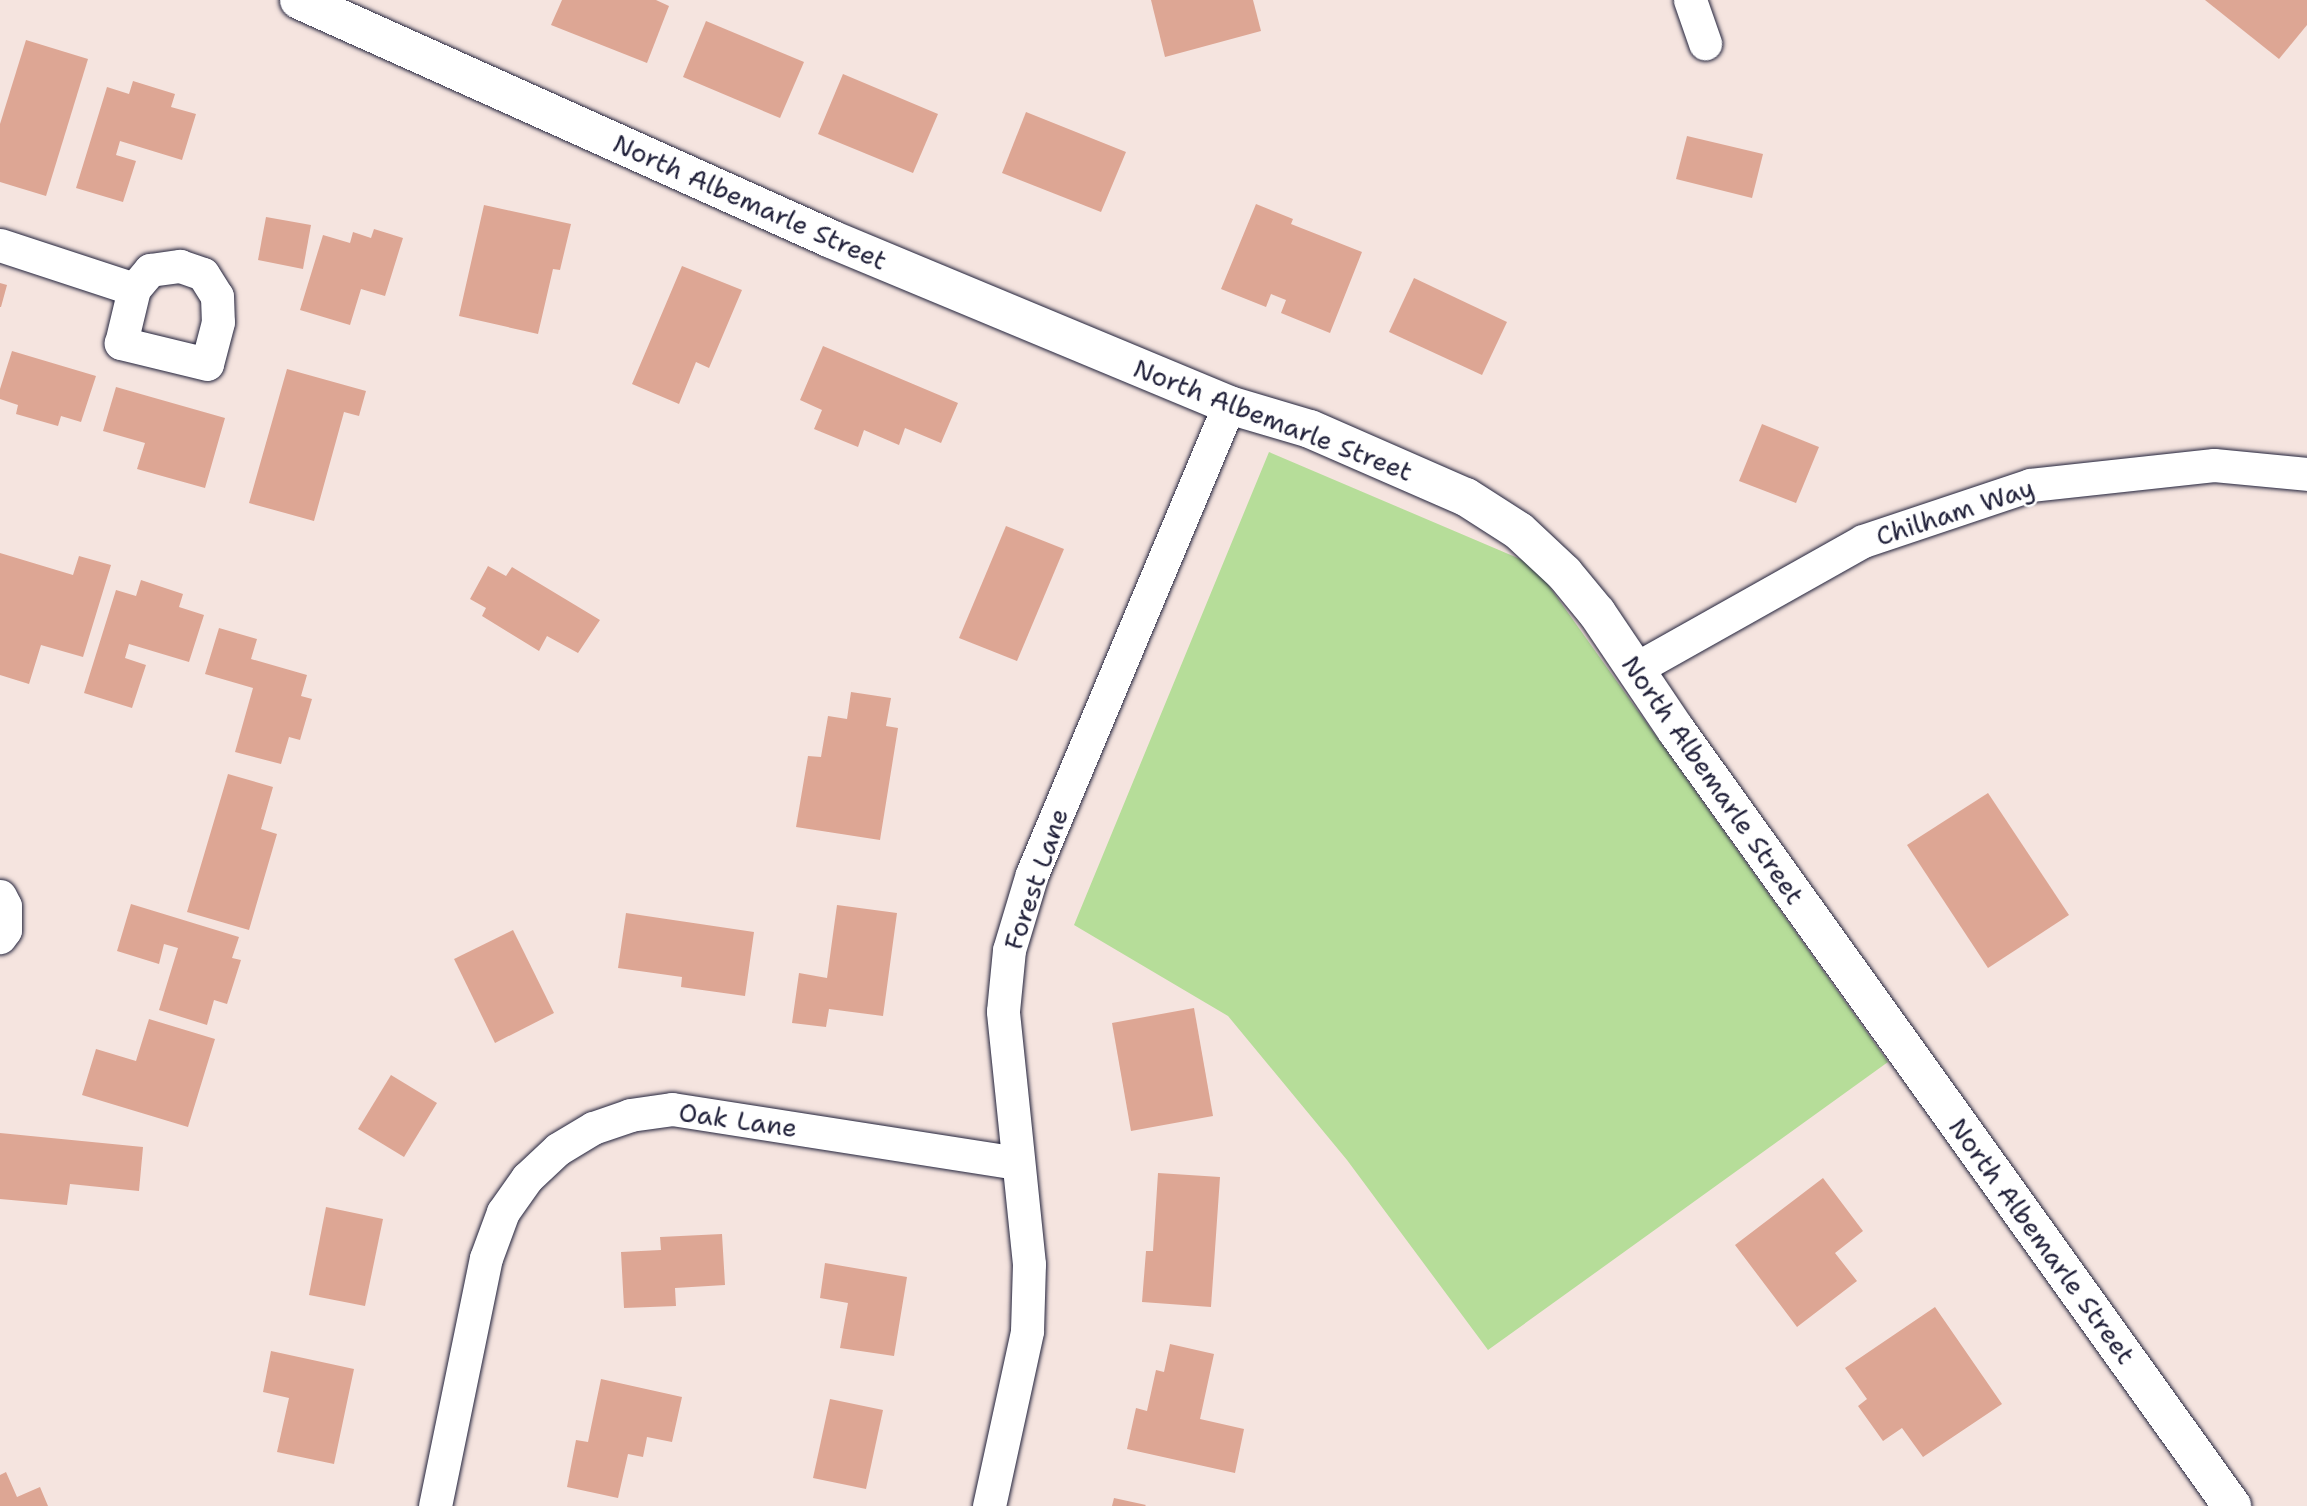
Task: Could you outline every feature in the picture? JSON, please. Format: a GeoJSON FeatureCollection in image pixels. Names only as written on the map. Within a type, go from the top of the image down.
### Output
{"type":"FeatureCollection","features":[{"type":"Feature","properties":{"kind":"street","name":"North Albemarle Street"},"geometry":{"type":"LineString","coordinates":[[299,0],[831,239],[1229,405],[1310,429],[1465,497],[1519,531],[1564,573],[1597,613],[1634,669],[2231,1506]]}},
{"type":"Feature","properties":{"kind":"street"},"geometry":{"type":"LineString","coordinates":[[1690,0],[1706,43]]}},
{"type":"Feature","properties":{"kind":"street"},"geometry":{"type":"LineString","coordinates":[[0,245],[134,289]]}},
{"type":"Feature","properties":{"kind":"street","name":"Forest Lane"},"geometry":{"type":"LineString","coordinates":[[989,1506],[1027,1331],[1029,1264],[1003,1012],[1009,950],[1032,874],[1229,405]]}},
{"type":"Feature","properties":{"kind":"street","name":"Chilham Way"},"geometry":{"type":"LineString","coordinates":[[1634,669],[1863,541],[2030,485],[2214,465],[2307,474]]}},
{"type":"Feature","properties":{"kind":"street"},"geometry":{"type":"LineString","coordinates":[[0,896],[5,906],[5,930],[0,937]]}},
{"type":"Feature","properties":{"kind":"street","name":"Oak Lane"},"geometry":{"type":"LineString","coordinates":[[435,1506],[486,1258],[503,1212],[527,1178],[558,1149],[593,1128],[630,1115],[672,1109],[1017,1163]]}},
{"type":"Feature","properties":{"kind":"green space"},"geometry":{"type":"Polygon","coordinates":[[[1269,452],[1534,565],[1888,1062],[1488,1350],[1347,1160],[1228,1016],[1074,925],[1269,452]]]}},
{"type":"Feature","properties":{"kind":"building"},"geometry":{"type":"Polygon","coordinates":[[[562,0],[656,0],[669,6],[647,63],[551,25],[562,0]]]}},
{"type":"Feature","properties":{"kind":"building"},"geometry":{"type":"Polygon","coordinates":[[[1151,0],[1253,0],[1261,31],[1165,57],[1151,0]]]}},
{"type":"Feature","properties":{"kind":"building"},"geometry":{"type":"Polygon","coordinates":[[[2205,0],[2307,0],[2307,25],[2279,59],[2205,0]]]}},
{"type":"Feature","properties":{"kind":"building"},"geometry":{"type":"Polygon","coordinates":[[[706,21],[804,62],[780,118],[683,77],[706,21]]]}},
{"type":"Feature","properties":{"kind":"building"},"geometry":{"type":"Polygon","coordinates":[[[26,40],[88,59],[46,196],[0,182],[0,124],[26,40]]]}},
{"type":"Feature","properties":{"kind":"building"},"geometry":{"type":"Polygon","coordinates":[[[843,74],[938,114],[913,173],[818,134],[843,74]]]}},
{"type":"Feature","properties":{"kind":"building"},"geometry":{"type":"Polygon","coordinates":[[[133,81],[175,94],[171,107],[196,114],[182,160],[120,141],[116,155],[136,161],[123,202],[76,188],[107,87],[129,94],[133,81]]]}},
{"type":"Feature","properties":{"kind":"building"},"geometry":{"type":"Polygon","coordinates":[[[1026,112],[1126,152],[1101,212],[1002,173],[1026,112]]]}},
{"type":"Feature","properties":{"kind":"building"},"geometry":{"type":"Polygon","coordinates":[[[1687,136],[1763,154],[1752,198],[1676,179],[1687,136]]]}},
{"type":"Feature","properties":{"kind":"building"},"geometry":{"type":"Polygon","coordinates":[[[1256,204],[1293,219],[1291,224],[1362,252],[1330,333],[1281,313],[1286,300],[1271,294],[1266,307],[1221,289],[1256,204]]]}},
{"type":"Feature","properties":{"kind":"building"},"geometry":{"type":"Polygon","coordinates":[[[484,205],[571,224],[560,270],[553,269],[538,334],[459,316],[484,205]]]}},
{"type":"Feature","properties":{"kind":"building"},"geometry":{"type":"Polygon","coordinates":[[[266,217],[311,225],[303,269],[258,260],[266,217]]]}},
{"type":"Feature","properties":{"kind":"building"},"geometry":{"type":"Polygon","coordinates":[[[374,229],[403,238],[385,296],[361,289],[350,325],[300,310],[323,235],[350,243],[353,232],[371,238],[374,229]]]}},
{"type":"Feature","properties":{"kind":"building"},"geometry":{"type":"Polygon","coordinates":[[[682,266],[742,290],[709,368],[696,362],[679,404],[632,384],[682,266]]]}},
{"type":"Feature","properties":{"kind":"building"},"geometry":{"type":"Polygon","coordinates":[[[1414,278],[1507,322],[1482,375],[1389,332],[1414,278]]]}},
{"type":"Feature","properties":{"kind":"building"},"geometry":{"type":"Polygon","coordinates":[[[0,283],[7,285],[1,307],[0,307],[0,283]]]}},
{"type":"Feature","properties":{"kind":"building"},"geometry":{"type":"Polygon","coordinates":[[[823,346],[958,403],[941,443],[905,428],[899,445],[864,430],[858,447],[814,429],[822,410],[800,400],[823,346]]]}},
{"type":"Feature","properties":{"kind":"building"},"geometry":{"type":"Polygon","coordinates":[[[12,351],[96,376],[81,422],[61,416],[58,426],[16,414],[18,405],[0,399],[0,389],[12,351]]]}},
{"type":"Feature","properties":{"kind":"building"},"geometry":{"type":"Polygon","coordinates":[[[287,369],[366,391],[359,416],[344,412],[314,521],[249,503],[287,369]]]}},
{"type":"Feature","properties":{"kind":"building"},"geometry":{"type":"Polygon","coordinates":[[[116,387],[225,418],[205,488],[137,469],[145,443],[103,431],[116,387]]]}},
{"type":"Feature","properties":{"kind":"building"},"geometry":{"type":"Polygon","coordinates":[[[1762,424],[1819,447],[1796,503],[1739,481],[1762,424]]]}},
{"type":"Feature","properties":{"kind":"building"},"geometry":{"type":"Polygon","coordinates":[[[1006,526],[1064,549],[1017,661],[959,638],[1006,526]]]}},
{"type":"Feature","properties":{"kind":"building"},"geometry":{"type":"Polygon","coordinates":[[[0,553],[73,575],[79,556],[111,565],[83,657],[41,645],[29,684],[0,675],[0,553]]]}},
{"type":"Feature","properties":{"kind":"building"},"geometry":{"type":"Polygon","coordinates":[[[488,566],[506,576],[512,567],[600,620],[578,653],[547,636],[539,651],[482,616],[486,608],[470,599],[488,566]]]}},
{"type":"Feature","properties":{"kind":"building"},"geometry":{"type":"Polygon","coordinates":[[[141,580],[183,594],[179,607],[204,615],[189,662],[129,644],[125,658],[146,665],[132,708],[84,693],[116,590],[136,596],[141,580]]]}},
{"type":"Feature","properties":{"kind":"building"},"geometry":{"type":"Polygon","coordinates":[[[219,628],[257,639],[251,659],[307,675],[301,696],[312,699],[300,740],[289,737],[281,764],[235,752],[253,688],[205,674],[219,628]]]}},
{"type":"Feature","properties":{"kind":"building"},"geometry":{"type":"Polygon","coordinates":[[[851,692],[891,698],[886,726],[898,728],[880,840],[796,827],[808,756],[821,757],[828,716],[847,719],[851,692]]]}},
{"type":"Feature","properties":{"kind":"building"},"geometry":{"type":"Polygon","coordinates":[[[228,774],[273,787],[261,829],[277,834],[249,930],[187,912],[228,774]]]}},
{"type":"Feature","properties":{"kind":"building"},"geometry":{"type":"Polygon","coordinates":[[[1988,793],[2069,915],[1988,968],[1907,845],[1988,793]]]}},
{"type":"Feature","properties":{"kind":"building"},"geometry":{"type":"Polygon","coordinates":[[[131,904],[239,937],[232,958],[241,960],[227,1004],[214,1000],[207,1025],[159,1010],[178,948],[164,944],[159,964],[117,951],[131,904]]]}},
{"type":"Feature","properties":{"kind":"building"},"geometry":{"type":"Polygon","coordinates":[[[837,905],[897,913],[883,1016],[829,1009],[826,1027],[792,1023],[799,973],[827,978],[837,905]]]}},
{"type":"Feature","properties":{"kind":"building"},"geometry":{"type":"Polygon","coordinates":[[[626,913],[754,932],[745,996],[681,987],[682,977],[618,968],[626,913]]]}},
{"type":"Feature","properties":{"kind":"building"},"geometry":{"type":"Polygon","coordinates":[[[513,930],[554,1013],[495,1043],[454,959],[513,930]]]}},
{"type":"Feature","properties":{"kind":"building"},"geometry":{"type":"Polygon","coordinates":[[[1194,1008],[1213,1116],[1131,1131],[1112,1023],[1194,1008]]]}},
{"type":"Feature","properties":{"kind":"building"},"geometry":{"type":"Polygon","coordinates":[[[149,1019],[215,1039],[188,1127],[82,1095],[96,1049],[136,1061],[149,1019]]]}},
{"type":"Feature","properties":{"kind":"building"},"geometry":{"type":"Polygon","coordinates":[[[391,1075],[437,1103],[404,1157],[358,1129],[391,1075]]]}},
{"type":"Feature","properties":{"kind":"building"},"geometry":{"type":"Polygon","coordinates":[[[0,1133],[143,1147],[139,1191],[70,1184],[67,1205],[0,1199],[0,1133]]]}},
{"type":"Feature","properties":{"kind":"building"},"geometry":{"type":"Polygon","coordinates":[[[1158,1173],[1220,1177],[1211,1307],[1142,1302],[1146,1251],[1153,1251],[1158,1173]]]}},
{"type":"Feature","properties":{"kind":"building"},"geometry":{"type":"Polygon","coordinates":[[[1823,1178],[1863,1231],[1835,1253],[1857,1281],[1797,1327],[1735,1245],[1823,1178]]]}},
{"type":"Feature","properties":{"kind":"building"},"geometry":{"type":"Polygon","coordinates":[[[326,1207],[383,1219],[365,1306],[309,1295],[326,1207]]]}},
{"type":"Feature","properties":{"kind":"building"},"geometry":{"type":"Polygon","coordinates":[[[722,1234],[725,1285],[675,1288],[676,1306],[624,1308],[621,1252],[661,1250],[660,1237],[722,1234]]]}},
{"type":"Feature","properties":{"kind":"building"},"geometry":{"type":"Polygon","coordinates":[[[825,1263],[907,1277],[894,1356],[840,1348],[848,1303],[820,1298],[825,1263]]]}},
{"type":"Feature","properties":{"kind":"building"},"geometry":{"type":"Polygon","coordinates":[[[1935,1307],[2002,1404],[1923,1457],[1902,1428],[1883,1441],[1858,1406],[1867,1399],[1845,1368],[1935,1307]]]}},
{"type":"Feature","properties":{"kind":"building"},"geometry":{"type":"Polygon","coordinates":[[[1170,1344],[1214,1354],[1200,1419],[1244,1429],[1235,1473],[1127,1449],[1136,1408],[1147,1411],[1156,1370],[1164,1372],[1170,1344]]]}},
{"type":"Feature","properties":{"kind":"building"},"geometry":{"type":"Polygon","coordinates":[[[271,1351],[354,1369],[334,1464],[277,1452],[289,1398],[263,1392],[271,1351]]]}},
{"type":"Feature","properties":{"kind":"building"},"geometry":{"type":"Polygon","coordinates":[[[601,1379],[682,1397],[672,1442],[647,1437],[643,1457],[628,1454],[618,1498],[567,1487],[576,1440],[588,1442],[601,1379]]]}},
{"type":"Feature","properties":{"kind":"building"},"geometry":{"type":"Polygon","coordinates":[[[830,1399],[883,1410],[866,1489],[813,1478],[830,1399]]]}},
{"type":"Feature","properties":{"kind":"building"},"geometry":{"type":"Polygon","coordinates":[[[6,1472],[17,1497],[40,1487],[48,1506],[0,1506],[0,1475],[6,1472]]]}},
{"type":"Feature","properties":{"kind":"building"},"geometry":{"type":"Polygon","coordinates":[[[1114,1498],[1146,1505],[1112,1506],[1114,1498]]]}}]}
